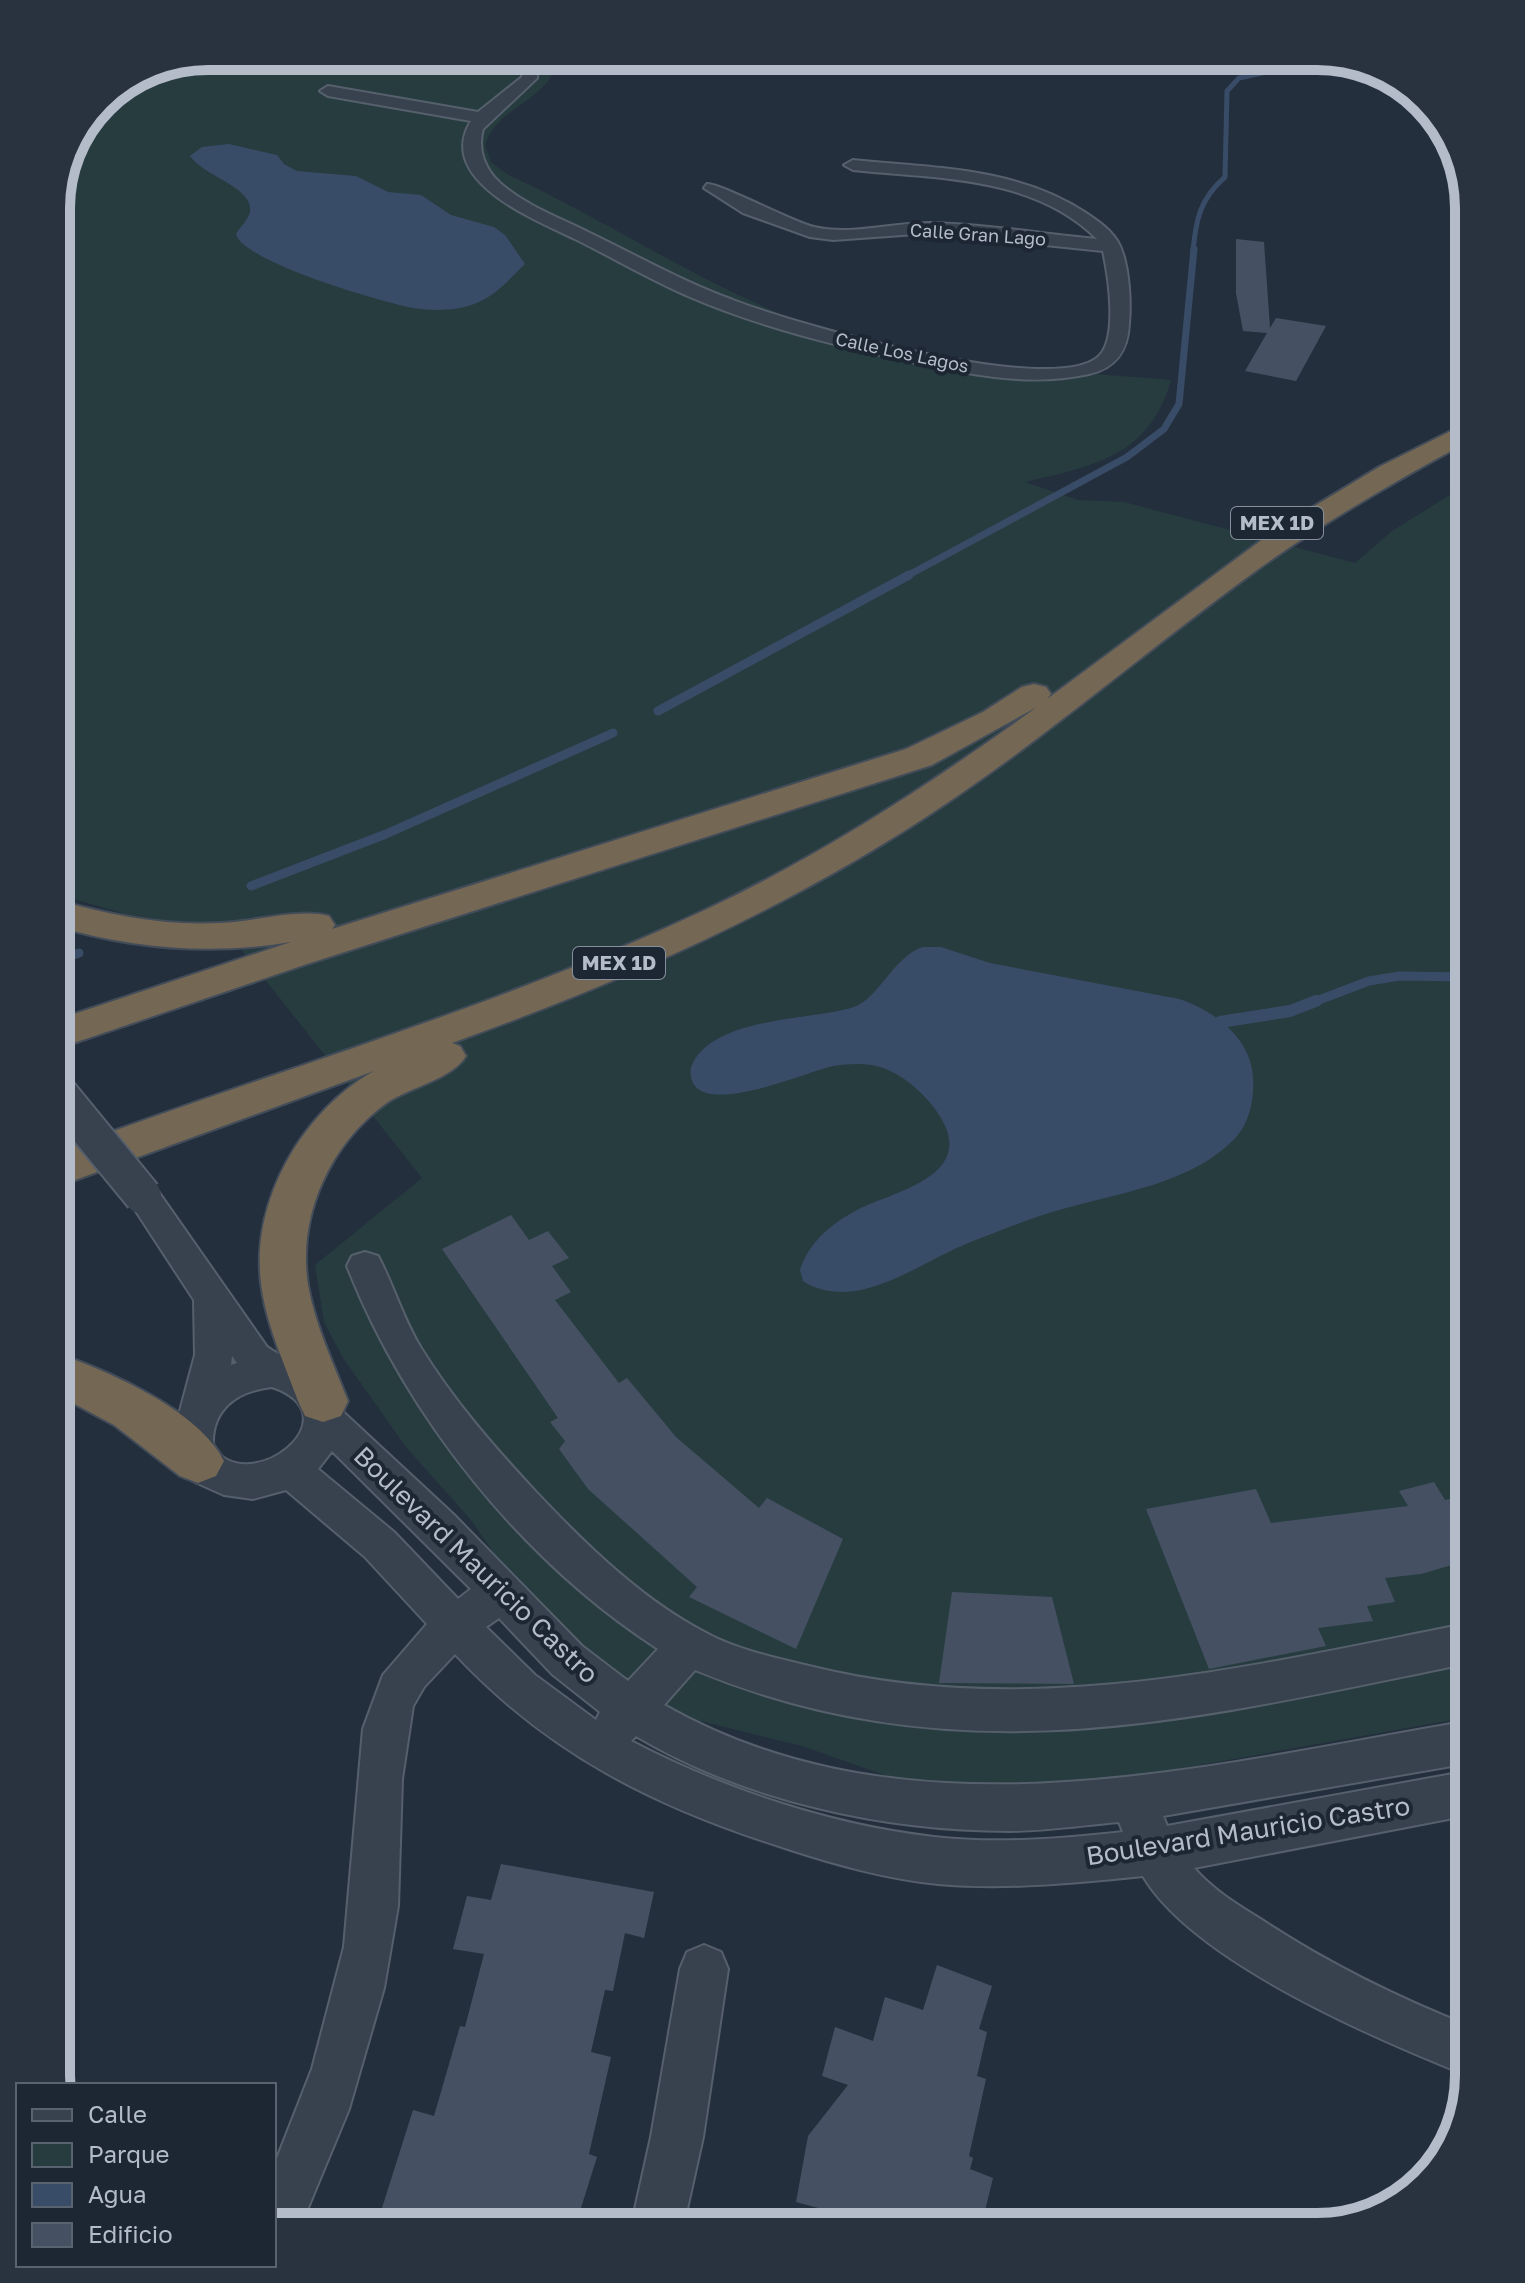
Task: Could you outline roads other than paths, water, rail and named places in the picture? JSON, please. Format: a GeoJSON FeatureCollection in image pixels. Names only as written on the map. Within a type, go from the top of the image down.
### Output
{"type":"FeatureCollection","features":[{"type":"Feature","properties":{"kind":"highway","name":"MEX 1D"},"geometry":{"type":"LineString","coordinates":[[70,1165],[189,1118],[557,989],[733,912],[862,843],[945,791],[1113,653],[1332,487],[1455,421]]}},
{"type":"Feature","properties":{"kind":"highway","name":"MEX 1D"},"geometry":{"type":"LineString","coordinates":[[70,1030],[293,955],[919,757],[995,719],[1113,653],[1351,495],[1455,438]]}},
{"type":"Feature","properties":{"kind":"highway"},"geometry":{"type":"LineString","coordinates":[[70,917],[103,926],[188,937],[253,935],[329,922],[871,755],[955,723],[1113,653]]}},
{"type":"Feature","properties":{"kind":"highway"},"geometry":{"type":"LineString","coordinates":[[324,1411],[290,1312],[283,1259],[292,1209],[304,1175],[326,1138],[351,1109],[407,1073],[696,952],[864,865],[952,810],[1014,765],[1113,653]]}},
{"type":"Feature","properties":{"kind":"highway"},"geometry":{"type":"LineString","coordinates":[[70,1379],[125,1404],[161,1428],[196,1441]]}},
{"type":"Feature","properties":{"kind":"street"},"geometry":{"type":"LineString","coordinates":[[328,91],[482,118],[529,78],[530,70]]}},
{"type":"Feature","properties":{"kind":"street","name":"Calle Los Lagos"},"geometry":{"type":"LineString","coordinates":[[482,118],[472,138],[483,176],[510,197],[551,220],[697,293],[835,340],[953,365],[1020,373],[1061,373],[1094,368],[1112,357],[1118,341],[1120,314],[1111,246]]}},
{"type":"Feature","properties":{"kind":"street"},"geometry":{"type":"LineString","coordinates":[[853,165],[1009,182],[1047,196],[1097,229],[1111,246]]}},
{"type":"Feature","properties":{"kind":"street","name":"Calle Gran Lago"},"geometry":{"type":"LineString","coordinates":[[713,188],[749,209],[810,232],[833,235],[930,228],[1111,246]]}},
{"type":"Feature","properties":{"kind":"street"},"geometry":{"type":"LineString","coordinates":[[70,1107],[143,1196],[254,1358],[272,1371]]}},
{"type":"Feature","properties":{"kind":"street"},"geometry":{"type":"LineString","coordinates":[[365,1266],[393,1332],[410,1359],[486,1466],[558,1543],[606,1587],[689,1646],[825,1694],[892,1707],[960,1714],[1089,1710],[1188,1698],[1450,1647]]}},
{"type":"Feature","properties":{"kind":"street"},"geometry":{"type":"LineString","coordinates":[[196,1441],[205,1401],[224,1385],[247,1374],[272,1371],[295,1375],[313,1385],[324,1411],[320,1440],[291,1470],[261,1481],[236,1482],[215,1475],[196,1441],[215,1356],[216,1323],[209,1295]]}},
{"type":"Feature","properties":{"kind":"street","name":"Boulevard Mauricio Castro"},"geometry":{"type":"LineString","coordinates":[[324,1411],[567,1660],[633,1711],[680,1738],[749,1767],[840,1790],[916,1804],[1012,1809],[1132,1799],[1455,1744]]}},
{"type":"Feature","properties":{"kind":"street","name":"Boulevard Mauricio Castro"},"geometry":{"type":"LineString","coordinates":[[291,1470],[389,1553],[456,1625],[540,1706],[596,1746],[654,1777],[725,1806],[814,1836],[957,1862],[1045,1863],[1156,1852],[1455,1796]]}},
{"type":"Feature","properties":{"kind":"street"},"geometry":{"type":"LineString","coordinates":[[279,2213],[299,2173],[334,2074],[359,1990],[374,1905],[383,1750],[391,1705],[406,1677],[456,1625],[499,1593]]}},
{"type":"Feature","properties":{"kind":"street"},"geometry":{"type":"LineString","coordinates":[[596,1746],[633,1711],[689,1646]]}},
{"type":"Feature","properties":{"kind":"street"},"geometry":{"type":"LineString","coordinates":[[1132,1799],[1156,1852],[1181,1889],[1279,1960],[1401,2025],[1455,2046]]}},
{"type":"Feature","properties":{"kind":"street"},"geometry":{"type":"LineString","coordinates":[[660,2213],[677,2137],[704,1969]]}},
{"type":"Feature","properties":{"kind":"water"},"geometry":{"type":"Polygon","coordinates":[[[229,144],[277,155],[284,164],[297,171],[356,176],[388,192],[421,195],[451,215],[494,227],[505,235],[525,264],[482,301],[460,308],[436,310],[373,298],[287,268],[244,245],[236,234],[249,215],[249,203],[236,189],[205,170],[190,156],[202,147],[229,144]]]}},
{"type":"Feature","properties":{"kind":"water"},"geometry":{"type":"Polygon","coordinates":[[[923,947],[941,947],[990,963],[1179,999],[1201,1008],[1222,1022],[1246,1050],[1253,1080],[1247,1120],[1237,1136],[1219,1152],[1199,1165],[1154,1185],[1026,1221],[959,1247],[876,1286],[839,1292],[809,1285],[803,1281],[800,1270],[815,1242],[830,1228],[857,1210],[908,1189],[939,1168],[948,1155],[949,1138],[941,1118],[913,1086],[876,1066],[833,1066],[750,1091],[726,1094],[706,1093],[694,1084],[691,1067],[702,1050],[741,1029],[854,1007],[871,995],[904,959],[923,947]]]}},
{"type":"Feature","properties":{"kind":"waterway"},"geometry":{"type":"LineString","coordinates":[[1193,251],[1201,210],[1210,193],[1225,177],[1227,91],[1239,78],[1276,70]]}},
{"type":"Feature","properties":{"kind":"waterway"},"geometry":{"type":"LineString","coordinates":[[905,577],[1127,457],[1164,429],[1179,404],[1194,249]]}},
{"type":"Feature","properties":{"kind":"waterway"},"geometry":{"type":"LineString","coordinates":[[658,711],[909,575]]}},
{"type":"Feature","properties":{"kind":"waterway"},"geometry":{"type":"LineString","coordinates":[[251,886],[386,834],[613,733]]}},
{"type":"Feature","properties":{"kind":"waterway"},"geometry":{"type":"LineString","coordinates":[[70,956],[79,953]]}},
{"type":"Feature","properties":{"kind":"waterway"},"geometry":{"type":"LineString","coordinates":[[1311,1003],[1369,981],[1399,976],[1455,977]]}},
{"type":"Feature","properties":{"kind":"waterway"},"geometry":{"type":"LineString","coordinates":[[1220,1022],[1290,1011],[1316,1001]]}}]}
